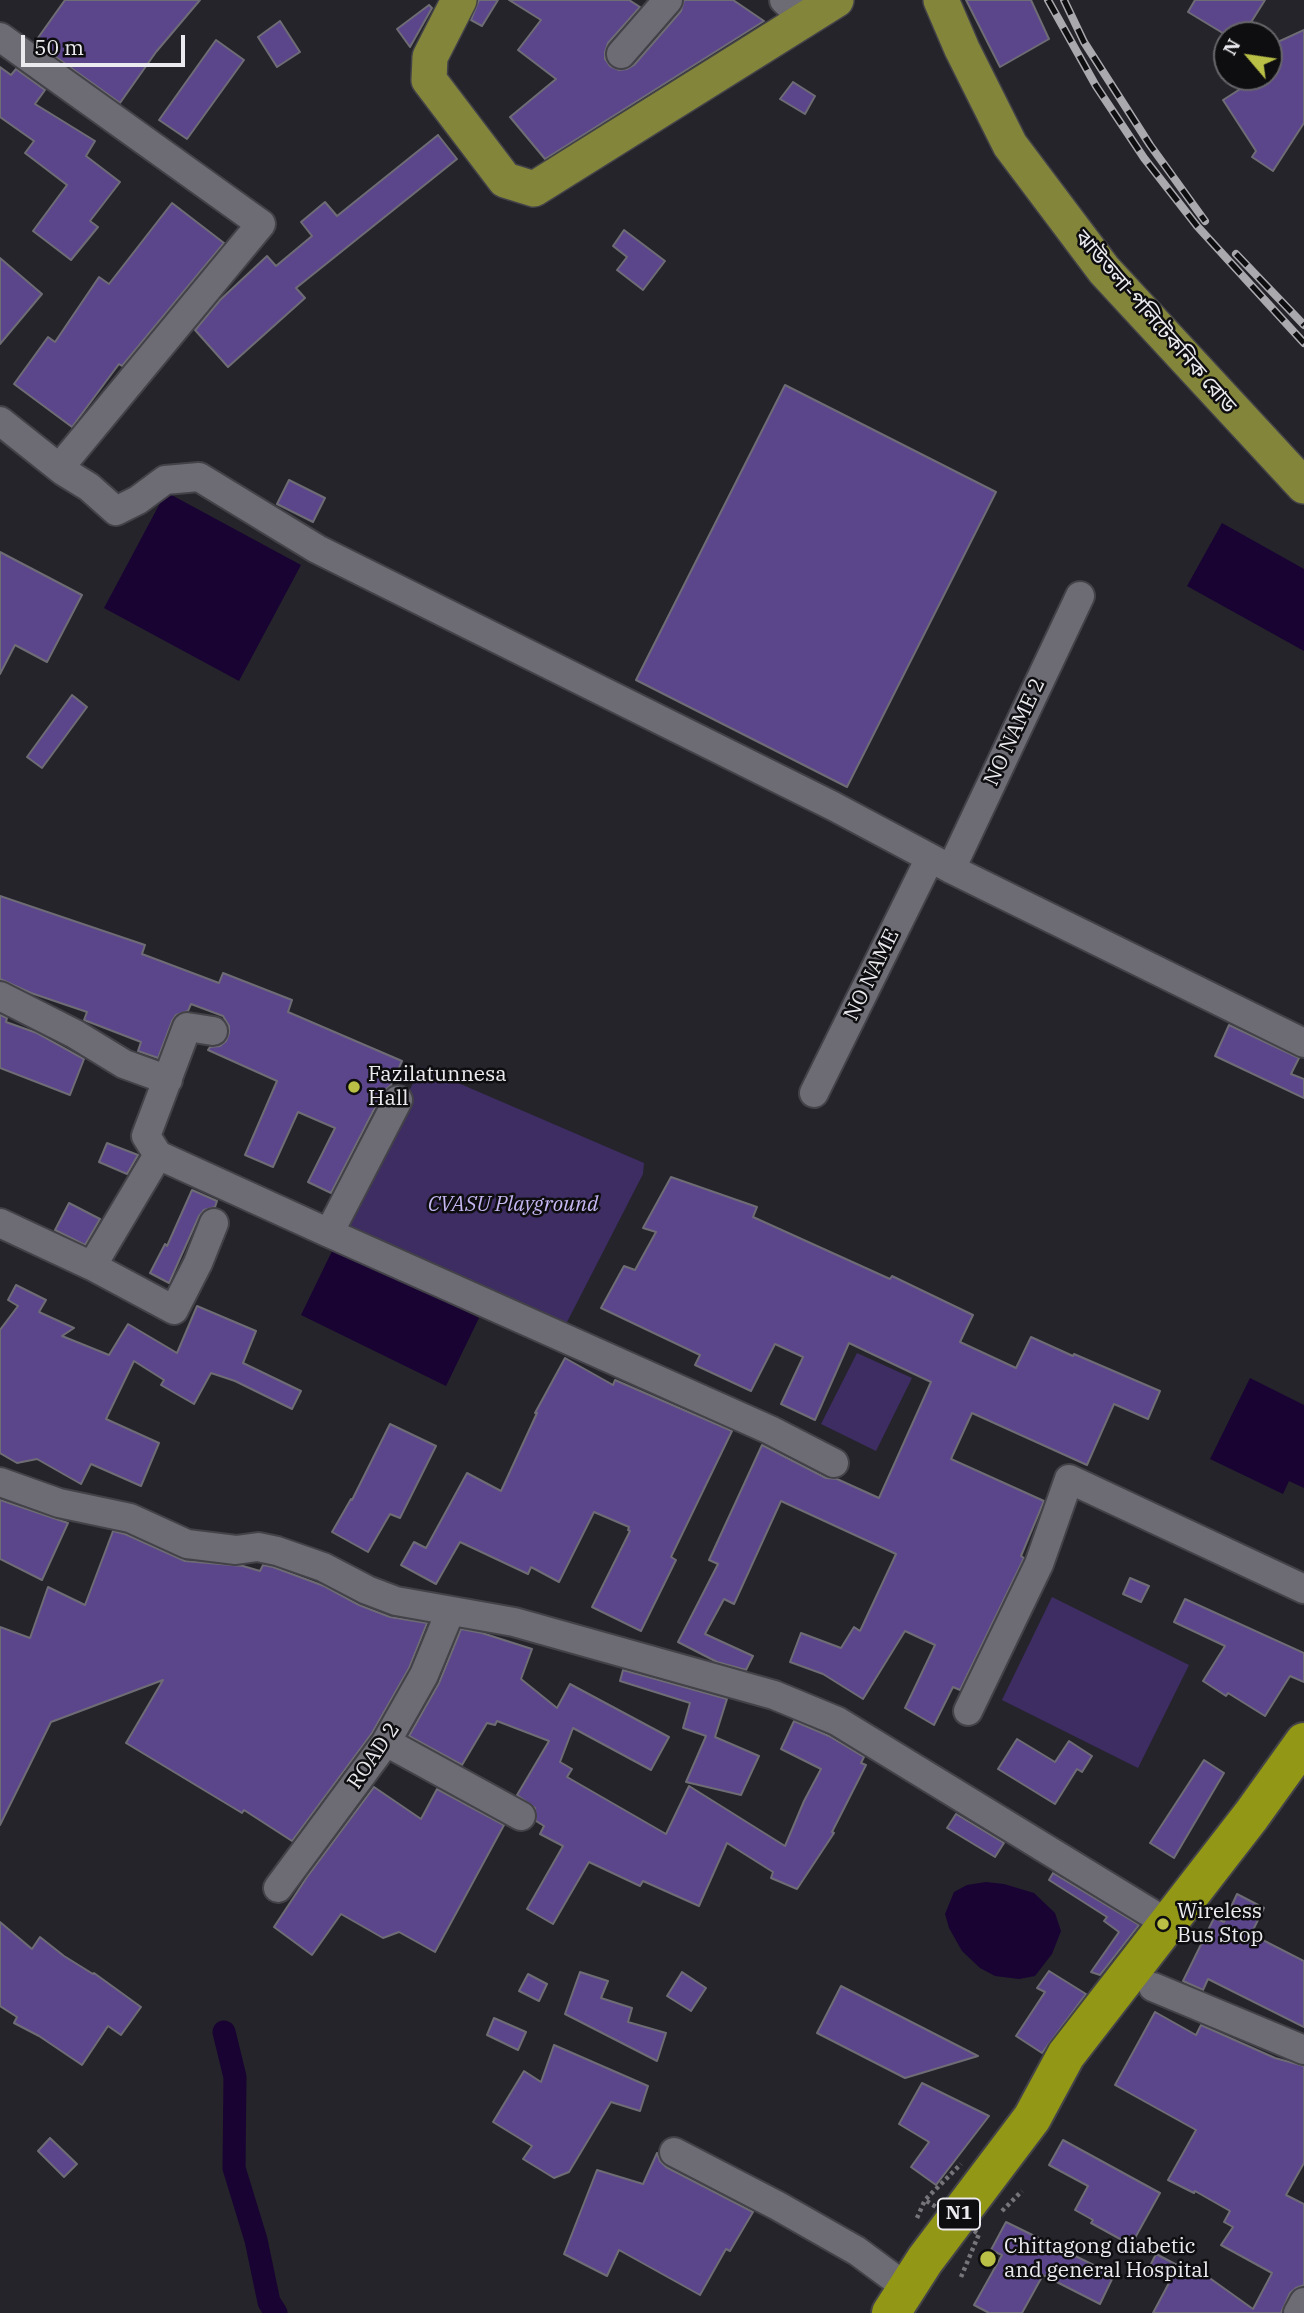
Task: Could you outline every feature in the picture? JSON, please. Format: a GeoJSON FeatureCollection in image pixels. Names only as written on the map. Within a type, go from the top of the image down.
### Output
{"type":"FeatureCollection","features":[{"type":"Feature","properties":{"kind":"highway","name":"N1"},"geometry":{"type":"LineString","coordinates":[[899,2300],[925,2260],[1032,2118],[1066,2055],[1251,1816],[1304,1742]]}},
{"type":"Feature","properties":{"kind":"highway","name":"N1"},"geometry":{"type":"LineString","coordinates":[[1032,2118],[1081,2079],[1153,1987],[1262,1831],[1304,1777]]}},
{"type":"Feature","properties":{"kind":"main road"},"geometry":{"type":"LineString","coordinates":[[459,0],[430,57],[429,80],[505,180],[534,189],[795,10],[836,0]]}},
{"type":"Feature","properties":{"kind":"main road","name":"ঝাউতলা-পলিটেকনিক রোড"},"geometry":{"type":"LineString","coordinates":[[941,0],[1010,145],[1104,270],[1304,486]]}},
{"type":"Feature","properties":{"kind":"street"},"geometry":{"type":"LineString","coordinates":[[621,54],[668,0]]}},
{"type":"Feature","properties":{"kind":"street"},"geometry":{"type":"LineString","coordinates":[[0,37],[261,224],[60,467]]}},
{"type":"Feature","properties":{"kind":"street"},"geometry":{"type":"LineString","coordinates":[[0,421],[89,487],[116,511],[138,500],[165,480],[199,477],[317,549],[1304,1042]]}},
{"type":"Feature","properties":{"kind":"street","name":"NO NAME 2"},"geometry":{"type":"LineString","coordinates":[[941,863],[1080,596]]}},
{"type":"Feature","properties":{"kind":"street","name":"NO NAME"},"geometry":{"type":"LineString","coordinates":[[814,1093],[941,863]]}},
{"type":"Feature","properties":{"kind":"street"},"geometry":{"type":"LineString","coordinates":[[0,996],[75,1034],[124,1064],[168,1080]]}},
{"type":"Feature","properties":{"kind":"street"},"geometry":{"type":"LineString","coordinates":[[213,1031],[187,1027],[146,1136],[158,1155],[770,1430],[834,1463]]}},
{"type":"Feature","properties":{"kind":"street"},"geometry":{"type":"LineString","coordinates":[[329,1233],[398,1100]]}},
{"type":"Feature","properties":{"kind":"street"},"geometry":{"type":"LineString","coordinates":[[92,1266],[158,1155]]}},
{"type":"Feature","properties":{"kind":"street"},"geometry":{"type":"LineString","coordinates":[[0,1223],[92,1266],[174,1310],[214,1223]]}},
{"type":"Feature","properties":{"kind":"street"},"geometry":{"type":"LineString","coordinates":[[968,1712],[1039,1564],[1069,1479],[1304,1589]]}},
{"type":"Feature","properties":{"kind":"street"},"geometry":{"type":"LineString","coordinates":[[0,1482],[59,1503],[130,1518],[187,1544],[236,1550],[258,1547],[277,1550],[323,1567],[367,1590],[396,1601],[514,1622],[774,1695],[837,1721],[1167,1923]]}},
{"type":"Feature","properties":{"kind":"street","name":"ROAD 2"},"geometry":{"type":"LineString","coordinates":[[278,1888],[386,1742],[424,1675],[450,1612]]}},
{"type":"Feature","properties":{"kind":"street"},"geometry":{"type":"LineString","coordinates":[[386,1742],[521,1815]]}},
{"type":"Feature","properties":{"kind":"street"},"geometry":{"type":"LineString","coordinates":[[1153,1987],[1304,2050]]}},
{"type":"Feature","properties":{"kind":"street"},"geometry":{"type":"LineString","coordinates":[[674,2152],[857,2251],[899,2300]]}},
{"type":"Feature","properties":{"kind":"street"},"geometry":{"type":"LineString","coordinates":[[1298,2313],[1304,2302]]}},
{"type":"Feature","properties":{"kind":"path"},"geometry":{"type":"LineString","coordinates":[[961,2164],[925,2200],[979,2234],[961,2277]]}},
{"type":"Feature","properties":{"kind":"green space","name":"CVASU Playground"},"geometry":{"type":"Polygon","coordinates":[[[421,1067],[644,1163],[643,1174],[565,1326],[341,1228],[421,1067]]]}},
{"type":"Feature","properties":{"kind":"green space"},"geometry":{"type":"Polygon","coordinates":[[[857,1353],[912,1378],[876,1451],[821,1424],[857,1353]]]}},
{"type":"Feature","properties":{"kind":"green space"},"geometry":{"type":"Polygon","coordinates":[[[1052,1597],[1189,1665],[1138,1768],[1002,1700],[1052,1597]]]}},
{"type":"Feature","properties":{"kind":"shaded area"},"geometry":{"type":"Polygon","coordinates":[[[166,492],[301,565],[239,681],[104,608],[166,492]]]}},
{"type":"Feature","properties":{"kind":"shaded area"},"geometry":{"type":"Polygon","coordinates":[[[1222,523],[1304,569],[1304,651],[1187,586],[1222,523]]]}},
{"type":"Feature","properties":{"kind":"shaded area"},"geometry":{"type":"Polygon","coordinates":[[[334,1247],[479,1318],[446,1386],[301,1315],[334,1247]]]}},
{"type":"Feature","properties":{"kind":"shaded area"},"geometry":{"type":"Polygon","coordinates":[[[1250,1378],[1304,1405],[1304,1488],[1289,1481],[1283,1494],[1210,1459],[1250,1378]]]}},
{"type":"Feature","properties":{"kind":"shaded area"},"geometry":{"type":"Polygon","coordinates":[[[986,1882],[1034,1893],[1055,1913],[1061,1931],[1052,1954],[1035,1976],[1019,1979],[995,1976],[980,1968],[962,1951],[949,1928],[945,1914],[954,1892],[967,1885],[986,1882]]]}},
{"type":"Feature","properties":{"kind":"building"},"geometry":{"type":"Polygon","coordinates":[[[65,0],[200,0],[156,52],[120,103],[35,42],[65,0]]]}},
{"type":"Feature","properties":{"kind":"building"},"geometry":{"type":"Polygon","coordinates":[[[479,0],[498,0],[482,26],[471,20],[479,0]]]}},
{"type":"Feature","properties":{"kind":"building"},"geometry":{"type":"Polygon","coordinates":[[[509,0],[629,0],[640,7],[608,43],[605,52],[605,59],[610,66],[619,70],[634,65],[681,11],[684,0],[733,0],[764,21],[545,159],[510,117],[556,79],[518,50],[541,20],[509,0]]]}},
{"type":"Feature","properties":{"kind":"building"},"geometry":{"type":"Polygon","coordinates":[[[966,0],[1031,0],[1049,39],[1000,67],[966,0]]]}},
{"type":"Feature","properties":{"kind":"building"},"geometry":{"type":"Polygon","coordinates":[[[1195,0],[1265,0],[1252,21],[1213,21],[1213,27],[1188,12],[1195,0]]]}},
{"type":"Feature","properties":{"kind":"building"},"geometry":{"type":"Polygon","coordinates":[[[429,5],[432,8],[410,47],[397,29],[429,5]]]}},
{"type":"Feature","properties":{"kind":"building"},"geometry":{"type":"Polygon","coordinates":[[[280,21],[300,52],[277,67],[258,37],[280,21]]]}},
{"type":"Feature","properties":{"kind":"building"},"geometry":{"type":"Polygon","coordinates":[[[1304,30],[1304,123],[1273,171],[1252,157],[1256,151],[1223,100],[1237,91],[1283,91],[1283,40],[1304,30]]]}},
{"type":"Feature","properties":{"kind":"building"},"geometry":{"type":"Polygon","coordinates":[[[216,40],[244,60],[187,139],[159,120],[216,40]]]}},
{"type":"Feature","properties":{"kind":"building"},"geometry":{"type":"Polygon","coordinates":[[[0,67],[11,75],[16,69],[45,90],[35,104],[95,141],[86,156],[120,182],[90,221],[98,227],[71,260],[33,231],[67,185],[25,153],[34,141],[0,117],[0,67]]]}},
{"type":"Feature","properties":{"kind":"building"},"geometry":{"type":"Polygon","coordinates":[[[793,82],[815,96],[805,114],[780,99],[793,82]]]}},
{"type":"Feature","properties":{"kind":"building"},"geometry":{"type":"Polygon","coordinates":[[[438,135],[457,159],[296,288],[305,298],[228,367],[195,330],[220,300],[267,256],[276,266],[312,236],[301,222],[325,202],[337,216],[438,135]]]}},
{"type":"Feature","properties":{"kind":"building"},"geometry":{"type":"Polygon","coordinates":[[[172,203],[224,243],[122,366],[119,364],[72,427],[14,384],[48,337],[55,342],[99,277],[109,284],[172,203]]]}},
{"type":"Feature","properties":{"kind":"building"},"geometry":{"type":"Polygon","coordinates":[[[624,230],[665,261],[643,290],[617,270],[627,257],[613,246],[624,230]]]}},
{"type":"Feature","properties":{"kind":"building"},"geometry":{"type":"Polygon","coordinates":[[[0,258],[42,294],[0,344],[0,258]]]}},
{"type":"Feature","properties":{"kind":"building"},"geometry":{"type":"Polygon","coordinates":[[[785,385],[996,492],[847,787],[636,680],[785,385]]]}},
{"type":"Feature","properties":{"kind":"building"},"geometry":{"type":"Polygon","coordinates":[[[289,480],[325,498],[313,522],[277,504],[289,480]]]}},
{"type":"Feature","properties":{"kind":"building"},"geometry":{"type":"Polygon","coordinates":[[[0,552],[82,595],[47,662],[15,645],[0,674],[0,552]]]}},
{"type":"Feature","properties":{"kind":"building"},"geometry":{"type":"Polygon","coordinates":[[[72,695],[87,707],[42,768],[27,757],[72,695]]]}},
{"type":"Feature","properties":{"kind":"building"},"geometry":{"type":"Polygon","coordinates":[[[0,896],[145,945],[142,954],[219,983],[223,973],[292,1000],[288,1012],[402,1061],[331,1193],[308,1182],[335,1128],[298,1112],[273,1167],[245,1155],[277,1081],[208,1050],[226,1041],[229,1026],[223,1016],[191,1004],[188,1011],[176,1015],[172,1021],[158,1058],[138,1051],[141,1042],[84,1020],[87,1012],[0,979],[0,896]]]}},
{"type":"Feature","properties":{"kind":"building"},"geometry":{"type":"Polygon","coordinates":[[[0,1015],[7,1018],[6,1022],[37,1033],[84,1059],[70,1095],[0,1068],[0,1015]]]}},
{"type":"Feature","properties":{"kind":"building"},"geometry":{"type":"Polygon","coordinates":[[[1229,1025],[1299,1058],[1291,1074],[1304,1079],[1304,1098],[1215,1056],[1229,1025]]]}},
{"type":"Feature","properties":{"kind":"building"},"geometry":{"type":"Polygon","coordinates":[[[107,1143],[138,1155],[127,1174],[99,1162],[107,1143]]]}},
{"type":"Feature","properties":{"kind":"building"},"geometry":{"type":"Polygon","coordinates":[[[671,1177],[757,1207],[753,1217],[890,1279],[892,1276],[973,1315],[960,1342],[1016,1368],[1031,1337],[1160,1391],[1148,1419],[1114,1404],[1087,1465],[972,1413],[951,1459],[1044,1501],[1021,1556],[1024,1558],[960,1690],[953,1687],[934,1725],[905,1708],[935,1645],[905,1631],[863,1699],[823,1674],[790,1662],[801,1633],[841,1648],[854,1627],[860,1631],[896,1554],[781,1501],[734,1604],[724,1599],[705,1634],[753,1656],[746,1670],[717,1662],[678,1642],[718,1564],[709,1560],[762,1445],[826,1478],[837,1479],[879,1498],[931,1382],[849,1343],[815,1420],[781,1404],[803,1357],[775,1344],[751,1391],[695,1365],[700,1355],[601,1308],[624,1266],[635,1270],[656,1232],[643,1228],[671,1177]]]}},
{"type":"Feature","properties":{"kind":"building"},"geometry":{"type":"Polygon","coordinates":[[[192,1190],[217,1201],[215,1207],[204,1210],[199,1216],[169,1283],[150,1273],[165,1244],[167,1246],[192,1190]]]}},
{"type":"Feature","properties":{"kind":"building"},"geometry":{"type":"Polygon","coordinates":[[[69,1203],[100,1219],[85,1245],[55,1230],[69,1203]]]}},
{"type":"Feature","properties":{"kind":"building"},"geometry":{"type":"Polygon","coordinates":[[[16,1285],[46,1300],[39,1312],[74,1328],[62,1336],[109,1355],[128,1324],[177,1353],[197,1306],[256,1331],[243,1363],[301,1391],[292,1409],[235,1381],[211,1373],[194,1404],[161,1385],[164,1380],[134,1361],[106,1419],[159,1443],[141,1486],[91,1464],[81,1484],[37,1459],[17,1463],[0,1453],[0,1330],[18,1306],[8,1300],[16,1285]]]}},
{"type":"Feature","properties":{"kind":"building"},"geometry":{"type":"Polygon","coordinates":[[[565,1358],[613,1385],[615,1380],[732,1431],[671,1557],[676,1560],[641,1631],[592,1607],[630,1531],[629,1527],[594,1512],[559,1582],[531,1567],[528,1574],[460,1542],[436,1584],[401,1565],[414,1542],[426,1548],[467,1473],[501,1491],[535,1413],[565,1358]]]}},
{"type":"Feature","properties":{"kind":"building"},"geometry":{"type":"Polygon","coordinates":[[[390,1424],[436,1446],[400,1518],[390,1514],[368,1552],[332,1532],[352,1500],[390,1424]]]}},
{"type":"Feature","properties":{"kind":"building"},"geometry":{"type":"Polygon","coordinates":[[[0,1500],[68,1523],[42,1580],[0,1559],[0,1500]]]}},
{"type":"Feature","properties":{"kind":"building"},"geometry":{"type":"Polygon","coordinates":[[[113,1531],[185,1561],[243,1566],[260,1571],[263,1565],[273,1567],[324,1586],[359,1605],[390,1617],[427,1623],[409,1668],[372,1733],[292,1841],[244,1810],[242,1813],[126,1743],[163,1680],[51,1722],[0,1825],[0,1627],[30,1638],[48,1587],[85,1605],[113,1531]]]}},
{"type":"Feature","properties":{"kind":"building"},"geometry":{"type":"Polygon","coordinates":[[[1130,1578],[1149,1586],[1141,1602],[1123,1594],[1130,1578]]]}},
{"type":"Feature","properties":{"kind":"building"},"geometry":{"type":"Polygon","coordinates":[[[1185,1599],[1304,1653],[1304,1682],[1290,1676],[1265,1716],[1203,1681],[1225,1646],[1174,1622],[1185,1599]]]}},
{"type":"Feature","properties":{"kind":"building"},"geometry":{"type":"Polygon","coordinates":[[[461,1629],[532,1649],[521,1679],[557,1708],[570,1684],[669,1737],[651,1770],[573,1728],[560,1762],[572,1769],[567,1777],[666,1834],[689,1786],[785,1846],[821,1769],[781,1749],[794,1721],[829,1736],[864,1757],[861,1763],[866,1765],[832,1832],[834,1833],[797,1889],[771,1878],[773,1872],[727,1843],[699,1906],[643,1881],[640,1886],[589,1862],[553,1924],[527,1909],[563,1846],[540,1834],[544,1826],[536,1821],[535,1808],[517,1795],[549,1741],[497,1721],[495,1725],[487,1723],[462,1765],[409,1736],[439,1683],[461,1629]]]}},
{"type":"Feature","properties":{"kind":"building"},"geometry":{"type":"Polygon","coordinates":[[[623,1670],[727,1699],[715,1737],[759,1756],[741,1795],[686,1782],[706,1736],[683,1728],[690,1703],[620,1681],[623,1670]]]}},
{"type":"Feature","properties":{"kind":"building"},"geometry":{"type":"Polygon","coordinates":[[[1017,1739],[1055,1762],[1069,1741],[1092,1756],[1082,1772],[1077,1769],[1055,1804],[998,1769],[1017,1739]]]}},
{"type":"Feature","properties":{"kind":"building"},"geometry":{"type":"Polygon","coordinates":[[[1204,1760],[1224,1773],[1174,1858],[1150,1843],[1204,1760]]]}},
{"type":"Feature","properties":{"kind":"building"},"geometry":{"type":"Polygon","coordinates":[[[374,1787],[421,1819],[437,1789],[504,1825],[435,1952],[399,1932],[383,1938],[341,1914],[312,1955],[274,1927],[307,1877],[374,1787]]]}},
{"type":"Feature","properties":{"kind":"building"},"geometry":{"type":"Polygon","coordinates":[[[956,1814],[1004,1843],[995,1857],[947,1828],[956,1814]]]}},
{"type":"Feature","properties":{"kind":"building"},"geometry":{"type":"Polygon","coordinates":[[[1053,1873],[1139,1925],[1100,1975],[1091,1972],[1119,1932],[1104,1921],[1107,1917],[1049,1880],[1053,1873]]]}},
{"type":"Feature","properties":{"kind":"building"},"geometry":{"type":"Polygon","coordinates":[[[1237,1894],[1264,1908],[1251,1934],[1304,1961],[1304,2027],[1208,1979],[1203,1990],[1183,1981],[1214,1918],[1224,1922],[1237,1894]]]}},
{"type":"Feature","properties":{"kind":"building"},"geometry":{"type":"Polygon","coordinates":[[[0,1922],[32,1949],[40,1937],[141,2007],[121,2035],[108,2026],[82,2065],[14,2023],[17,2017],[0,2006],[0,1922]]]}},
{"type":"Feature","properties":{"kind":"building"},"geometry":{"type":"Polygon","coordinates":[[[1049,1971],[1086,1994],[1042,2053],[1016,2036],[1045,1992],[1037,1988],[1049,1971]]]}},
{"type":"Feature","properties":{"kind":"building"},"geometry":{"type":"Polygon","coordinates":[[[580,1972],[608,1981],[601,1998],[632,2008],[628,2022],[666,2033],[657,2061],[565,2014],[580,1972]]]}},
{"type":"Feature","properties":{"kind":"building"},"geometry":{"type":"Polygon","coordinates":[[[682,1972],[706,1988],[691,2011],[667,1996],[682,1972]]]}},
{"type":"Feature","properties":{"kind":"building"},"geometry":{"type":"Polygon","coordinates":[[[528,1974],[547,1984],[539,2001],[519,1991],[528,1974]]]}},
{"type":"Feature","properties":{"kind":"building"},"geometry":{"type":"Polygon","coordinates":[[[841,1986],[978,2056],[905,2078],[817,2033],[841,1986]]]}},
{"type":"Feature","properties":{"kind":"building"},"geometry":{"type":"Polygon","coordinates":[[[1155,2012],[1196,2035],[1201,2025],[1275,2058],[1304,2066],[1304,2163],[1286,2195],[1304,2204],[1304,2285],[1290,2293],[1281,2313],[1153,2313],[1170,2281],[1148,2270],[1156,2254],[1202,2278],[1204,2274],[1253,2309],[1272,2273],[1221,2245],[1233,2227],[1224,2222],[1230,2211],[1195,2191],[1194,2193],[1168,2180],[1196,2130],[1115,2085],[1155,2012]]]}},
{"type":"Feature","properties":{"kind":"building"},"geometry":{"type":"Polygon","coordinates":[[[494,2018],[526,2032],[518,2050],[487,2035],[494,2018]]]}},
{"type":"Feature","properties":{"kind":"building"},"geometry":{"type":"Polygon","coordinates":[[[554,2045],[648,2086],[640,2111],[611,2102],[569,2172],[554,2178],[523,2159],[532,2146],[493,2122],[524,2071],[541,2082],[554,2045]]]}},
{"type":"Feature","properties":{"kind":"building"},"geometry":{"type":"Polygon","coordinates":[[[922,2083],[989,2116],[936,2185],[911,2167],[929,2142],[899,2124],[922,2083]]]}},
{"type":"Feature","properties":{"kind":"building"},"geometry":{"type":"Polygon","coordinates":[[[50,2138],[77,2164],[64,2177],[38,2151],[50,2138]]]}},
{"type":"Feature","properties":{"kind":"building"},"geometry":{"type":"Polygon","coordinates":[[[1063,2140],[1160,2193],[1131,2245],[1091,2223],[1093,2220],[1075,2210],[1088,2186],[1049,2165],[1063,2140]]]}},
{"type":"Feature","properties":{"kind":"building"},"geometry":{"type":"Polygon","coordinates":[[[657,2153],[666,2167],[753,2212],[730,2251],[726,2249],[700,2295],[619,2250],[607,2276],[564,2254],[597,2170],[643,2184],[657,2153]]]}},
{"type":"Feature","properties":{"kind":"building"},"geometry":{"type":"Polygon","coordinates":[[[1006,2222],[1114,2275],[1100,2304],[1043,2275],[1022,2313],[989,2313],[974,2305],[1002,2255],[991,2250],[1006,2222]]]}},
{"type":"Feature","properties":{"kind":"waterway"},"geometry":{"type":"LineString","coordinates":[[224,2032],[235,2077],[234,2168],[256,2240],[269,2302],[276,2313]]}},
{"type":"Feature","properties":{"kind":"railway"},"geometry":{"type":"LineString","coordinates":[[1048,0],[1096,86],[1144,158],[1197,226],[1304,343]]}},
{"type":"Feature","properties":{"kind":"railway"},"geometry":{"type":"LineString","coordinates":[[1064,0],[1084,42],[1150,145],[1205,221]]}},
{"type":"Feature","properties":{"kind":"railway"},"geometry":{"type":"LineString","coordinates":[[1236,254],[1304,325]]}},
{"type":"Feature","properties":{"kind":"place","name":"Fazilatunnesa Hall"},"geometry":{"type":"Point","coordinates":[354,1087]}},
{"type":"Feature","properties":{"kind":"place","name":"Wireless Bus Stop"},"geometry":{"type":"Point","coordinates":[1163,1924]}},
{"type":"Feature","properties":{"kind":"place","name":"Chittagong diabetic and general Hospital"},"geometry":{"type":"Point","coordinates":[988,2259]}}]}
